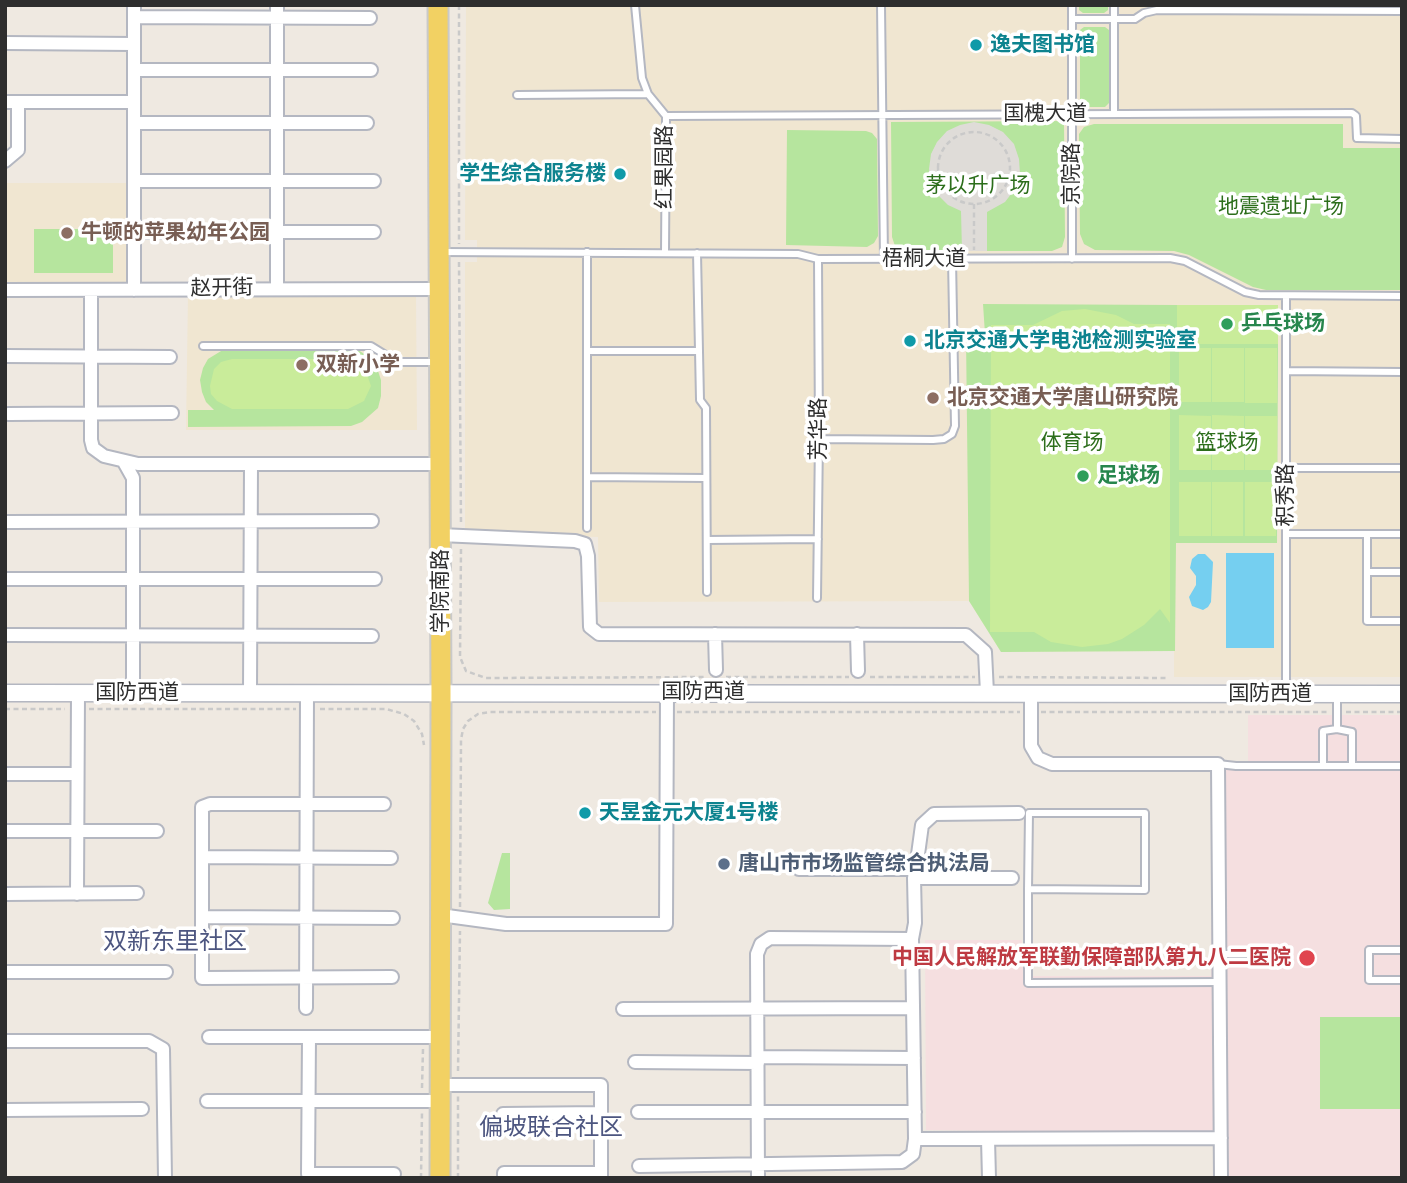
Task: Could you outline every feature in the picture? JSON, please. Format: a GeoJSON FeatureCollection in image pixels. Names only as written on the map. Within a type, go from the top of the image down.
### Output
{"type":"FeatureCollection","features":[{"type":"Feature","properties":{"kind":"main road","name":"学院南路"},"geometry":{"type":"LineString","coordinates":[[438,5],[440,915],[431,1037],[440,1093],[440,1178]]}},
{"type":"Feature","properties":{"kind":"street"},"geometry":{"type":"LineString","coordinates":[[134,290],[134,11],[277,11],[370,18]]}},
{"type":"Feature","properties":{"kind":"street"},"geometry":{"type":"LineString","coordinates":[[276,289],[277,11]]}},
{"type":"Feature","properties":{"kind":"street"},"geometry":{"type":"LineString","coordinates":[[5,43],[134,44]]}},
{"type":"Feature","properties":{"kind":"street"},"geometry":{"type":"LineString","coordinates":[[134,70],[371,70]]}},
{"type":"Feature","properties":{"kind":"street"},"geometry":{"type":"LineString","coordinates":[[5,160],[18,150],[11,102],[134,102]]}},
{"type":"Feature","properties":{"kind":"street"},"geometry":{"type":"LineString","coordinates":[[134,123],[367,123]]}},
{"type":"Feature","properties":{"kind":"street"},"geometry":{"type":"LineString","coordinates":[[134,181],[374,181]]}},
{"type":"Feature","properties":{"kind":"street"},"geometry":{"type":"LineString","coordinates":[[134,232],[374,232]]}},
{"type":"Feature","properties":{"kind":"street","name":"赵开街"},"geometry":{"type":"LineString","coordinates":[[5,290],[439,289]]}},
{"type":"Feature","properties":{"kind":"street"},"geometry":{"type":"LineString","coordinates":[[91,290],[93,448],[104,456],[124,462],[440,464]]}},
{"type":"Feature","properties":{"kind":"street"},"geometry":{"type":"LineString","coordinates":[[5,356],[170,357]]}},
{"type":"Feature","properties":{"kind":"street"},"geometry":{"type":"LineString","coordinates":[[8,414],[172,413]]}},
{"type":"Feature","properties":{"kind":"street"},"geometry":{"type":"LineString","coordinates":[[124,462],[133,478],[133,679]]}},
{"type":"Feature","properties":{"kind":"street"},"geometry":{"type":"LineString","coordinates":[[250,692],[251,464]]}},
{"type":"Feature","properties":{"kind":"street"},"geometry":{"type":"LineString","coordinates":[[6,522],[372,521]]}},
{"type":"Feature","properties":{"kind":"street"},"geometry":{"type":"LineString","coordinates":[[440,535],[575,541],[585,544],[588,556],[590,627],[599,634],[966,635],[985,652],[988,693]]}},
{"type":"Feature","properties":{"kind":"street"},"geometry":{"type":"LineString","coordinates":[[6,579],[375,579]]}},
{"type":"Feature","properties":{"kind":"street"},"geometry":{"type":"LineString","coordinates":[[715,634],[716,670]]}},
{"type":"Feature","properties":{"kind":"street"},"geometry":{"type":"LineString","coordinates":[[857,634],[858,671]]}},
{"type":"Feature","properties":{"kind":"street"},"geometry":{"type":"LineString","coordinates":[[7,635],[372,636]]}},
{"type":"Feature","properties":{"kind":"street","name":"国防西道"},"geometry":{"type":"LineString","coordinates":[[5,693],[77,701],[250,692],[307,701],[441,693],[1402,694]]}},
{"type":"Feature","properties":{"kind":"street"},"geometry":{"type":"LineString","coordinates":[[440,915],[506,924],[666,924],[667,692]]}},
{"type":"Feature","properties":{"kind":"street"},"geometry":{"type":"LineString","coordinates":[[1031,693],[1031,746],[1038,758],[1052,764],[1218,764],[1221,1178]]}},
{"type":"Feature","properties":{"kind":"street"},"geometry":{"type":"LineString","coordinates":[[77,701],[77,894]]}},
{"type":"Feature","properties":{"kind":"street"},"geometry":{"type":"LineString","coordinates":[[306,1008],[307,701]]}},
{"type":"Feature","properties":{"kind":"street"},"geometry":{"type":"LineString","coordinates":[[5,774],[77,774]]}},
{"type":"Feature","properties":{"kind":"street"},"geometry":{"type":"LineString","coordinates":[[384,804],[210,804],[202,807],[202,978],[392,978]]}},
{"type":"Feature","properties":{"kind":"street"},"geometry":{"type":"LineString","coordinates":[[639,1166],[758,1171],[902,1162],[913,1154],[915,1112],[912,939],[915,923],[915,874],[922,825],[934,814],[1019,813]]}},
{"type":"Feature","properties":{"kind":"street"},"geometry":{"type":"LineString","coordinates":[[5,831],[157,831]]}},
{"type":"Feature","properties":{"kind":"street"},"geometry":{"type":"LineString","coordinates":[[202,858],[391,858]]}},
{"type":"Feature","properties":{"kind":"street"},"geometry":{"type":"LineString","coordinates":[[799,869],[1012,878]]}},
{"type":"Feature","properties":{"kind":"street"},"geometry":{"type":"LineString","coordinates":[[5,894],[137,893]]}},
{"type":"Feature","properties":{"kind":"street"},"geometry":{"type":"LineString","coordinates":[[202,917],[393,918]]}},
{"type":"Feature","properties":{"kind":"street"},"geometry":{"type":"LineString","coordinates":[[758,1171],[757,954],[761,944],[770,939],[912,939]]}},
{"type":"Feature","properties":{"kind":"street"},"geometry":{"type":"LineString","coordinates":[[5,972],[166,972]]}},
{"type":"Feature","properties":{"kind":"street"},"geometry":{"type":"LineString","coordinates":[[623,1009],[913,1008]]}},
{"type":"Feature","properties":{"kind":"street"},"geometry":{"type":"LineString","coordinates":[[209,1037],[431,1037]]}},
{"type":"Feature","properties":{"kind":"street"},"geometry":{"type":"LineString","coordinates":[[309,1037],[308,1176],[394,1174]]}},
{"type":"Feature","properties":{"kind":"street"},"geometry":{"type":"LineString","coordinates":[[5,1041],[149,1041],[163,1049],[165,1178]]}},
{"type":"Feature","properties":{"kind":"street"},"geometry":{"type":"LineString","coordinates":[[635,1062],[914,1058]]}},
{"type":"Feature","properties":{"kind":"street"},"geometry":{"type":"LineString","coordinates":[[207,1101],[309,1101],[601,1085],[601,1175],[504,1173],[504,1178]]}},
{"type":"Feature","properties":{"kind":"street"},"geometry":{"type":"LineString","coordinates":[[5,1110],[142,1109]]}},
{"type":"Feature","properties":{"kind":"street"},"geometry":{"type":"LineString","coordinates":[[638,1112],[915,1112]]}},
{"type":"Feature","properties":{"kind":"street"},"geometry":{"type":"LineString","coordinates":[[503,1114],[601,1113]]}},
{"type":"Feature","properties":{"kind":"street"},"geometry":{"type":"LineString","coordinates":[[915,1139],[1221,1138]]}},
{"type":"Feature","properties":{"kind":"street"},"geometry":{"type":"LineString","coordinates":[[988,1139],[989,1178]]}},
{"type":"Feature","properties":{"kind":"lane","name":"红果园路"},"geometry":{"type":"LineString","coordinates":[[635,5],[642,78],[648,94],[666,116],[665,253]]}},
{"type":"Feature","properties":{"kind":"lane"},"geometry":{"type":"LineString","coordinates":[[881,5],[884,259]]}},
{"type":"Feature","properties":{"kind":"lane","name":"京院路"},"geometry":{"type":"LineString","coordinates":[[1072,5],[1072,259]]}},
{"type":"Feature","properties":{"kind":"lane"},"geometry":{"type":"LineString","coordinates":[[1114,5],[1114,114]]}},
{"type":"Feature","properties":{"kind":"lane"},"geometry":{"type":"LineString","coordinates":[[1072,19],[1135,19],[1144,13],[1157,10],[1402,11]]}},
{"type":"Feature","properties":{"kind":"lane"},"geometry":{"type":"LineString","coordinates":[[517,95],[648,94]]}},
{"type":"Feature","properties":{"kind":"lane","name":"国槐大道"},"geometry":{"type":"LineString","coordinates":[[666,116],[1352,113],[1356,116],[1357,138],[1402,139]]}},
{"type":"Feature","properties":{"kind":"lane"},"geometry":{"type":"LineString","coordinates":[[587,252],[587,528]]}},
{"type":"Feature","properties":{"kind":"lane","name":"梧桐大道"},"geometry":{"type":"LineString","coordinates":[[438,253],[798,254],[818,259],[1177,259],[1245,292],[1286,296],[1402,296]]}},
{"type":"Feature","properties":{"kind":"lane"},"geometry":{"type":"LineString","coordinates":[[697,253],[699,400],[706,408],[707,593]]}},
{"type":"Feature","properties":{"kind":"lane","name":"芳华路"},"geometry":{"type":"LineString","coordinates":[[817,598],[818,259]]}},
{"type":"Feature","properties":{"kind":"lane"},"geometry":{"type":"LineString","coordinates":[[819,439],[933,440],[944,439],[952,434],[955,426],[952,259]]}},
{"type":"Feature","properties":{"kind":"lane","name":"积秀路"},"geometry":{"type":"LineString","coordinates":[[1286,296],[1286,694]]}},
{"type":"Feature","properties":{"kind":"lane"},"geometry":{"type":"LineString","coordinates":[[203,346],[371,346],[397,362],[439,362]]}},
{"type":"Feature","properties":{"kind":"lane"},"geometry":{"type":"LineString","coordinates":[[587,351],[698,351]]}},
{"type":"Feature","properties":{"kind":"lane"},"geometry":{"type":"LineString","coordinates":[[1286,371],[1402,372]]}},
{"type":"Feature","properties":{"kind":"lane"},"geometry":{"type":"LineString","coordinates":[[1286,468],[1402,468]]}},
{"type":"Feature","properties":{"kind":"lane"},"geometry":{"type":"LineString","coordinates":[[587,477],[706,478]]}},
{"type":"Feature","properties":{"kind":"lane"},"geometry":{"type":"LineString","coordinates":[[1286,534],[1402,534]]}},
{"type":"Feature","properties":{"kind":"lane"},"geometry":{"type":"LineString","coordinates":[[1367,534],[1367,621],[1402,621]]}},
{"type":"Feature","properties":{"kind":"lane"},"geometry":{"type":"LineString","coordinates":[[707,540],[818,539]]}},
{"type":"Feature","properties":{"kind":"lane"},"geometry":{"type":"LineString","coordinates":[[1367,572],[1402,572]]}},
{"type":"Feature","properties":{"kind":"lane"},"geometry":{"type":"LineString","coordinates":[[1337,694],[1337,729]]}},
{"type":"Feature","properties":{"kind":"lane"},"geometry":{"type":"LineString","coordinates":[[1323,766],[1323,731],[1337,729],[1352,732],[1352,766]]}},
{"type":"Feature","properties":{"kind":"lane"},"geometry":{"type":"LineString","coordinates":[[1218,764],[1402,766]]}},
{"type":"Feature","properties":{"kind":"lane"},"geometry":{"type":"LineString","coordinates":[[1028,889],[1145,890],[1145,813],[1029,813],[1028,889],[1028,983],[1220,982]]}},
{"type":"Feature","properties":{"kind":"lane"},"geometry":{"type":"LineString","coordinates":[[1402,950],[1369,950],[1369,980],[1402,980]]}},
{"type":"Feature","properties":{"kind":"lane"},"geometry":{"type":"LineString","coordinates":[[1220,954],[1284,954]]}},
{"type":"Feature","properties":{"kind":"path"},"geometry":{"type":"LineString","coordinates":[[967,132],[992,136],[1002,144],[1011,167],[1004,189],[996,197],[974,204],[953,198],[939,179],[937,168],[939,155],[946,144],[955,136],[967,132]]}},
{"type":"Feature","properties":{"kind":"path"},"geometry":{"type":"LineString","coordinates":[[974,204],[974,259]]}},
{"type":"Feature","properties":{"kind":"path"},"geometry":{"type":"LineString","coordinates":[[5,709],[77,701],[307,701],[386,709],[404,714],[414,721],[422,734],[424,746]]}},
{"type":"Feature","properties":{"kind":"path"},"geometry":{"type":"LineString","coordinates":[[421,1178],[440,1093],[460,917],[461,740],[468,721],[478,714],[1402,712]]}},
{"type":"Feature","properties":{"kind":"path"},"geometry":{"type":"LineString","coordinates":[[431,1037],[458,1178]]}},
{"type":"Feature","properties":{"kind":"shaded area","name":"北京交通大学唐山研究院"},"geometry":{"type":"Polygon","coordinates":[[[466,5],[1402,5],[1402,677],[1174,677],[1174,651],[1001,652],[969,601],[599,602],[598,537],[465,533],[465,262],[477,262],[477,240],[465,240],[466,5]]]}},
{"type":"Feature","properties":{"kind":"shaded area"},"geometry":{"type":"Polygon","coordinates":[[[974,122],[1003,132],[1014,144],[1019,159],[1020,174],[1015,189],[1005,202],[987,212],[987,251],[962,251],[961,211],[948,205],[938,195],[931,183],[929,169],[931,154],[947,131],[974,122]]]}},
{"type":"Feature","properties":{"kind":"shaded area","name":"牛顿的苹果幼年公园"},"geometry":{"type":"Polygon","coordinates":[[[5,183],[129,183],[129,282],[5,282],[5,183]]]}},
{"type":"Feature","properties":{"kind":"shaded area","name":"双新小学"},"geometry":{"type":"Polygon","coordinates":[[[188,294],[416,294],[417,430],[186,430],[188,294]]]}},
{"type":"Feature","properties":{"kind":"shaded area","name":"中国人民解放军联勤保障部队第九八二医院"},"geometry":{"type":"Polygon","coordinates":[[[1248,715],[1402,715],[1402,1178],[1229,1178],[1228,1134],[926,1130],[925,940],[1022,940],[1023,976],[1211,976],[1212,770],[1248,770],[1248,715]]]}},
{"type":"Feature","properties":{"kind":"green space"},"geometry":{"type":"Polygon","coordinates":[[[1079,5],[1108,5],[1108,10],[1104,13],[1083,13],[1079,10],[1079,5]]]}},
{"type":"Feature","properties":{"kind":"green space"},"geometry":{"type":"Polygon","coordinates":[[[1084,27],[1105,27],[1109,30],[1109,103],[1105,107],[1084,107],[1080,104],[1080,30],[1084,27]]]}},
{"type":"Feature","properties":{"kind":"green space","name":"茅以升广场"},"geometry":{"type":"Polygon","coordinates":[[[1064,121],[1065,237],[1062,247],[1052,251],[905,251],[895,246],[892,237],[891,122],[1064,121]]]}},
{"type":"Feature","properties":{"kind":"green space","name":"地震遗址广场"},"geometry":{"type":"Polygon","coordinates":[[[1094,124],[1343,124],[1343,148],[1402,148],[1402,290],[1266,290],[1253,287],[1189,255],[1174,251],[1095,250],[1084,244],[1080,234],[1079,134],[1084,127],[1094,124]]]}},
{"type":"Feature","properties":{"kind":"green space"},"geometry":{"type":"Polygon","coordinates":[[[787,130],[866,131],[877,139],[878,236],[874,243],[867,247],[786,245],[787,130]]]}},
{"type":"Feature","properties":{"kind":"green space"},"geometry":{"type":"Polygon","coordinates":[[[34,229],[113,229],[113,273],[34,273],[34,229]]]}},
{"type":"Feature","properties":{"kind":"green space","name":"体育场"},"geometry":{"type":"Polygon","coordinates":[[[983,304],[1177,305],[1177,344],[1278,344],[1277,543],[1176,543],[1175,651],[1001,652],[969,601],[966,335],[985,334],[983,304]]]}},
{"type":"Feature","properties":{"kind":"green space","name":"乒乓球场"},"geometry":{"type":"Polygon","coordinates":[[[1177,305],[1278,305],[1278,344],[1177,344],[1177,305]]]}},
{"type":"Feature","properties":{"kind":"green space","name":"体育场"},"geometry":{"type":"Polygon","coordinates":[[[1085,309],[1116,315],[1134,324],[1170,324],[1170,623],[1160,609],[1144,625],[1122,639],[1108,644],[1082,647],[1051,642],[1034,632],[990,632],[991,325],[1033,325],[1062,311],[1085,309]]]}},
{"type":"Feature","properties":{"kind":"green space"},"geometry":{"type":"Polygon","coordinates":[[[226,348],[358,350],[369,357],[377,368],[381,380],[378,408],[362,422],[351,426],[188,427],[188,410],[214,410],[206,402],[200,380],[208,359],[226,348]]]}},
{"type":"Feature","properties":{"kind":"green space"},"geometry":{"type":"Polygon","coordinates":[[[1179,348],[1211,348],[1211,402],[1179,402],[1179,348]]]}},
{"type":"Feature","properties":{"kind":"green space"},"geometry":{"type":"Polygon","coordinates":[[[1212,348],[1244,348],[1244,402],[1212,402],[1212,348]]]}},
{"type":"Feature","properties":{"kind":"green space"},"geometry":{"type":"Polygon","coordinates":[[[1245,348],[1277,348],[1277,403],[1245,403],[1245,348]]]}},
{"type":"Feature","properties":{"kind":"green space"},"geometry":{"type":"Polygon","coordinates":[[[232,359],[348,359],[365,369],[371,386],[364,401],[348,409],[232,409],[217,401],[211,394],[210,386],[214,369],[221,362],[232,359]]]}},
{"type":"Feature","properties":{"kind":"green space"},"geometry":{"type":"Polygon","coordinates":[[[1179,415],[1211,416],[1211,470],[1179,470],[1179,415]]]}},
{"type":"Feature","properties":{"kind":"green space","name":"篮球场"},"geometry":{"type":"Polygon","coordinates":[[[1212,415],[1244,416],[1244,470],[1212,470],[1212,415]]]}},
{"type":"Feature","properties":{"kind":"green space"},"geometry":{"type":"Polygon","coordinates":[[[1245,416],[1277,416],[1277,470],[1245,470],[1245,416]]]}},
{"type":"Feature","properties":{"kind":"green space"},"geometry":{"type":"Polygon","coordinates":[[[1179,482],[1211,482],[1211,536],[1179,536],[1179,482]]]}},
{"type":"Feature","properties":{"kind":"green space"},"geometry":{"type":"Polygon","coordinates":[[[1212,482],[1243,482],[1243,536],[1212,536],[1212,482]]]}},
{"type":"Feature","properties":{"kind":"green space"},"geometry":{"type":"Polygon","coordinates":[[[1245,482],[1276,482],[1276,536],[1245,536],[1245,482]]]}},
{"type":"Feature","properties":{"kind":"green space"},"geometry":{"type":"Polygon","coordinates":[[[502,853],[510,853],[510,909],[494,910],[488,903],[502,853]]]}},
{"type":"Feature","properties":{"kind":"green space"},"geometry":{"type":"Polygon","coordinates":[[[1320,1017],[1402,1017],[1402,1109],[1320,1109],[1320,1017]]]}},
{"type":"Feature","properties":{"kind":"water"},"geometry":{"type":"Polygon","coordinates":[[[1226,553],[1274,553],[1274,648],[1226,648],[1226,553]]]}},
{"type":"Feature","properties":{"kind":"water"},"geometry":{"type":"Polygon","coordinates":[[[1198,554],[1205,554],[1213,562],[1211,602],[1203,610],[1192,606],[1189,597],[1196,585],[1196,576],[1190,568],[1192,559],[1198,554]]]}},
{"type":"Feature","properties":{"kind":"place","name":"逸夫图书馆"},"geometry":{"type":"Point","coordinates":[976,45]}},
{"type":"Feature","properties":{"kind":"place","name":"学生综合服务楼"},"geometry":{"type":"Point","coordinates":[620,174]}},
{"type":"Feature","properties":{"kind":"place","name":"牛顿的苹果幼年公园"},"geometry":{"type":"Point","coordinates":[67,233]}},
{"type":"Feature","properties":{"kind":"place","name":"乒乓球场"},"geometry":{"type":"Point","coordinates":[1227,324]}},
{"type":"Feature","properties":{"kind":"place","name":"北京交通大学电池检测实验室"},"geometry":{"type":"Point","coordinates":[910,341]}},
{"type":"Feature","properties":{"kind":"place","name":"双新小学"},"geometry":{"type":"Point","coordinates":[302,365]}},
{"type":"Feature","properties":{"kind":"place","name":"北京交通大学唐山研究院"},"geometry":{"type":"Point","coordinates":[933,398]}},
{"type":"Feature","properties":{"kind":"place","name":"足球场"},"geometry":{"type":"Point","coordinates":[1083,476]}},
{"type":"Feature","properties":{"kind":"place","name":"天昱金元大厦1号楼"},"geometry":{"type":"Point","coordinates":[585,813]}},
{"type":"Feature","properties":{"kind":"place","name":"唐山市市场监管综合执法局"},"geometry":{"type":"Point","coordinates":[724,864]}},
{"type":"Feature","properties":{"kind":"place","name":"中国人民解放军联勤保障部队第九八二医院"},"geometry":{"type":"Point","coordinates":[1307,958]}},
{"type":"Feature","properties":{"kind":"district","name":"双新东里社区"},"geometry":{"type":"Point","coordinates":[175,943]}},
{"type":"Feature","properties":{"kind":"district","name":"偏坡联合社区"},"geometry":{"type":"Point","coordinates":[551,1129]}}]}
